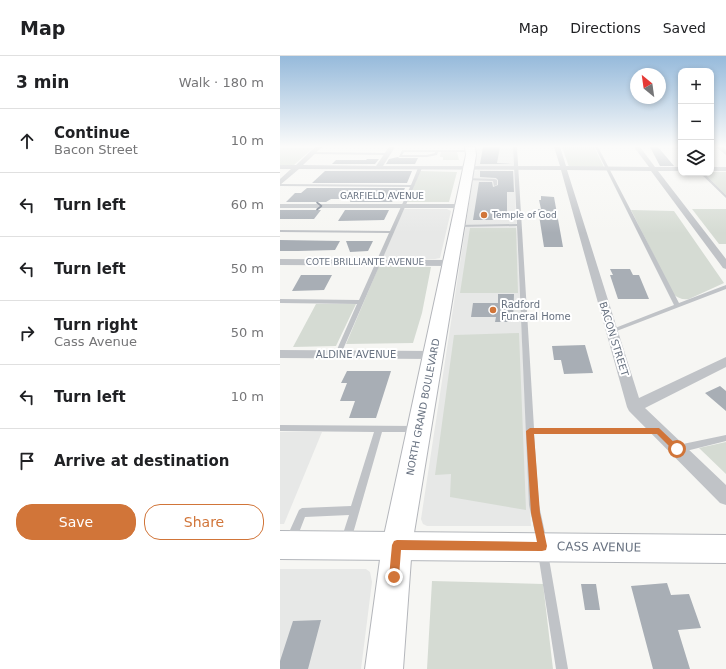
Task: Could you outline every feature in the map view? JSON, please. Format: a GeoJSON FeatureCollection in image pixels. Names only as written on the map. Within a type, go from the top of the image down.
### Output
{"type":"FeatureCollection","features":[{"type":"Feature","properties":{"kind":"main road","name":"NORTH GRAND BOULEVARD"},"geometry":{"type":"LineString","coordinates":[[384,669],[397,545],[466,176]]}},
{"type":"Feature","properties":{"kind":"main road","name":"CASS AVENUE"},"geometry":{"type":"LineString","coordinates":[[284,545],[542,546],[726,549]]}},
{"type":"Feature","properties":{"kind":"street"},"geometry":{"type":"LineString","coordinates":[[280,184],[288,176]]}},
{"type":"Feature","properties":{"kind":"street","name":"BACON STREET"},"geometry":{"type":"LineString","coordinates":[[565,176],[634,407]]}},
{"type":"Feature","properties":{"kind":"street"},"geometry":{"type":"LineString","coordinates":[[657,176],[726,266]]}},
{"type":"Feature","properties":{"kind":"street","name":"GARFIELD AVENUE"},"geometry":{"type":"LineString","coordinates":[[280,206],[461,206]]}},
{"type":"Feature","properties":{"kind":"street","name":"COTE BRILLIANTE AVENUE"},"geometry":{"type":"LineString","coordinates":[[280,262],[450,263]]}},
{"type":"Feature","properties":{"kind":"street","name":"ALDINE AVENUE"},"geometry":{"type":"LineString","coordinates":[[280,354],[433,355]]}},
{"type":"Feature","properties":{"kind":"street"},"geometry":{"type":"LineString","coordinates":[[726,361],[634,407],[726,497]]}},
{"type":"Feature","properties":{"kind":"lane"},"geometry":{"type":"LineString","coordinates":[[338,354],[417,176]]}},
{"type":"Feature","properties":{"kind":"lane"},"geometry":{"type":"LineString","coordinates":[[489,176],[495,180],[495,185]]}},
{"type":"Feature","properties":{"kind":"lane"},"geometry":{"type":"LineString","coordinates":[[515,176],[535,513],[542,546],[562,669]]}},
{"type":"Feature","properties":{"kind":"lane"},"geometry":{"type":"LineString","coordinates":[[610,176],[677,306]]}},
{"type":"Feature","properties":{"kind":"lane"},"geometry":{"type":"LineString","coordinates":[[705,176],[726,197]]}},
{"type":"Feature","properties":{"kind":"lane"},"geometry":{"type":"LineString","coordinates":[[280,184],[412,186]]}},
{"type":"Feature","properties":{"kind":"lane"},"geometry":{"type":"LineString","coordinates":[[457,226],[518,225]]}},
{"type":"Feature","properties":{"kind":"lane"},"geometry":{"type":"LineString","coordinates":[[280,231],[392,232]]}},
{"type":"Feature","properties":{"kind":"lane"},"geometry":{"type":"LineString","coordinates":[[612,331],[726,287]]}},
{"type":"Feature","properties":{"kind":"lane"},"geometry":{"type":"LineString","coordinates":[[280,301],[361,302]]}},
{"type":"Feature","properties":{"kind":"lane"},"geometry":{"type":"LineString","coordinates":[[280,428],[419,429]]}},
{"type":"Feature","properties":{"kind":"lane"},"geometry":{"type":"LineString","coordinates":[[344,545],[379,429]]}},
{"type":"Feature","properties":{"kind":"lane"},"geometry":{"type":"LineString","coordinates":[[530,431],[659,431]]}},
{"type":"Feature","properties":{"kind":"lane"},"geometry":{"type":"LineString","coordinates":[[677,449],[726,438]]}},
{"type":"Feature","properties":{"kind":"lane"},"geometry":{"type":"LineString","coordinates":[[284,545],[302,513],[355,510]]}},
{"type":"Feature","properties":{"kind":"shaded area"},"geometry":{"type":"Polygon","coordinates":[[[418,176],[456,176],[449,202],[407,202],[418,176]]]}},
{"type":"Feature","properties":{"kind":"shaded area"},"geometry":{"type":"Polygon","coordinates":[[[473,176],[514,176],[531,526],[427,526],[423,524],[421,519],[473,176]]]}},
{"type":"Feature","properties":{"kind":"shaded area"},"geometry":{"type":"Polygon","coordinates":[[[707,176],[726,176],[726,195],[707,176]]]}},
{"type":"Feature","properties":{"kind":"shaded area"},"geometry":{"type":"Polygon","coordinates":[[[404,209],[447,209],[451,211],[440,258],[382,259],[404,209]]]}},
{"type":"Feature","properties":{"kind":"shaded area"},"geometry":{"type":"Polygon","coordinates":[[[692,209],[726,209],[726,244],[719,244],[692,209]]]}},
{"type":"Feature","properties":{"kind":"shaded area"},"geometry":{"type":"Polygon","coordinates":[[[631,210],[674,211],[724,283],[689,299],[680,298],[673,294],[631,210]]]}},
{"type":"Feature","properties":{"kind":"shaded area"},"geometry":{"type":"Polygon","coordinates":[[[470,228],[516,228],[518,293],[460,293],[470,228]]]}},
{"type":"Feature","properties":{"kind":"shaded area"},"geometry":{"type":"Polygon","coordinates":[[[379,266],[431,267],[422,313],[413,343],[346,344],[379,266]]]}},
{"type":"Feature","properties":{"kind":"shaded area"},"geometry":{"type":"Polygon","coordinates":[[[316,304],[356,304],[336,346],[293,347],[316,304]]]}},
{"type":"Feature","properties":{"kind":"shaded area"},"geometry":{"type":"Polygon","coordinates":[[[519,333],[526,510],[450,497],[451,474],[435,475],[454,335],[519,333]]]}},
{"type":"Feature","properties":{"kind":"shaded area"},"geometry":{"type":"Polygon","coordinates":[[[280,432],[322,432],[284,524],[280,524],[280,432]]]}},
{"type":"Feature","properties":{"kind":"shaded area"},"geometry":{"type":"Polygon","coordinates":[[[726,442],[726,474],[699,448],[726,442]]]}},
{"type":"Feature","properties":{"kind":"shaded area"},"geometry":{"type":"Polygon","coordinates":[[[280,569],[366,569],[370,572],[372,582],[361,669],[280,669],[280,569]]]}},
{"type":"Feature","properties":{"kind":"shaded area"},"geometry":{"type":"Polygon","coordinates":[[[432,581],[543,584],[553,669],[427,669],[432,581]]]}},
{"type":"Feature","properties":{"kind":"building"},"geometry":{"type":"Polygon","coordinates":[[[320,176],[410,176],[407,183],[312,183],[320,176]]]}},
{"type":"Feature","properties":{"kind":"building"},"geometry":{"type":"Polygon","coordinates":[[[480,176],[513,176],[514,192],[507,192],[507,212],[496,212],[496,220],[473,220],[479,182],[492,182],[493,187],[498,185],[498,180],[496,178],[480,177],[480,176]]]}},
{"type":"Feature","properties":{"kind":"building"},"geometry":{"type":"Polygon","coordinates":[[[307,188],[405,188],[400,199],[394,199],[392,202],[350,202],[351,199],[331,199],[326,202],[286,202],[295,193],[301,193],[307,188]]]}},
{"type":"Feature","properties":{"kind":"building"},"geometry":{"type":"Polygon","coordinates":[[[541,196],[554,197],[563,247],[544,247],[538,209],[541,209],[539,200],[541,200],[541,196]]]}},
{"type":"Feature","properties":{"kind":"building"},"geometry":{"type":"Polygon","coordinates":[[[280,210],[321,210],[314,219],[280,219],[280,210]]]}},
{"type":"Feature","properties":{"kind":"building"},"geometry":{"type":"Polygon","coordinates":[[[345,210],[389,210],[384,220],[338,221],[345,210]]]}},
{"type":"Feature","properties":{"kind":"building"},"geometry":{"type":"Polygon","coordinates":[[[280,240],[340,241],[335,250],[280,251],[280,240]]]}},
{"type":"Feature","properties":{"kind":"building"},"geometry":{"type":"Polygon","coordinates":[[[346,241],[373,241],[368,251],[350,252],[346,241]]]}},
{"type":"Feature","properties":{"kind":"building"},"geometry":{"type":"Polygon","coordinates":[[[610,269],[630,269],[633,275],[639,275],[649,299],[618,299],[610,275],[613,275],[610,269]]]}},
{"type":"Feature","properties":{"kind":"building"},"geometry":{"type":"Polygon","coordinates":[[[301,275],[332,275],[324,290],[292,291],[301,275]]]}},
{"type":"Feature","properties":{"kind":"building","name":"Radford Funeral Home"},"geometry":{"type":"Polygon","coordinates":[[[498,294],[514,294],[513,322],[495,322],[496,317],[471,317],[473,303],[498,303],[498,294]]]}},
{"type":"Feature","properties":{"kind":"building"},"geometry":{"type":"Polygon","coordinates":[[[585,345],[593,373],[564,374],[561,360],[554,360],[552,346],[585,345]]]}},
{"type":"Feature","properties":{"kind":"building"},"geometry":{"type":"Polygon","coordinates":[[[347,371],[391,371],[376,418],[349,418],[355,401],[340,401],[347,383],[341,383],[347,371]]]}},
{"type":"Feature","properties":{"kind":"building"},"geometry":{"type":"Polygon","coordinates":[[[720,386],[726,391],[726,411],[705,393],[720,386]]]}},
{"type":"Feature","properties":{"kind":"building"},"geometry":{"type":"Polygon","coordinates":[[[667,583],[671,595],[689,594],[701,628],[678,630],[690,669],[653,669],[631,586],[667,583]]]}},
{"type":"Feature","properties":{"kind":"building"},"geometry":{"type":"Polygon","coordinates":[[[581,584],[596,584],[600,610],[585,610],[581,584]]]}},
{"type":"Feature","properties":{"kind":"building"},"geometry":{"type":"Polygon","coordinates":[[[321,620],[308,669],[280,669],[280,661],[293,621],[321,620]]]}},
{"type":"Feature","properties":{"kind":"place","name":"Temple of God"},"geometry":{"type":"Point","coordinates":[484,215]}},
{"type":"Feature","properties":{"kind":"place","name":"Radford Funeral Home"},"geometry":{"type":"Point","coordinates":[493,310]}},
{"type":"Feature","properties":{"kind":"route"},"geometry":{"type":"LineString","coordinates":[[394,577],[397,545],[542,546],[535,513],[530,431],[659,431],[677,449]]}}]}
